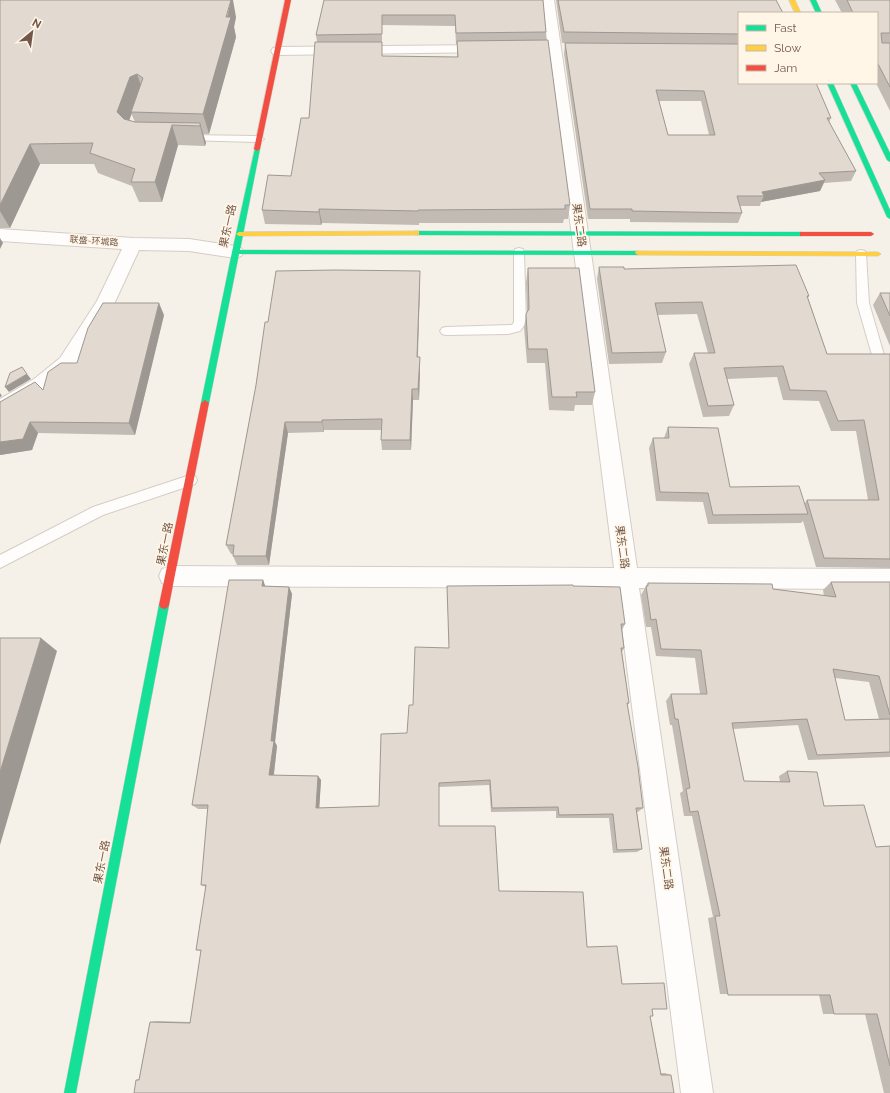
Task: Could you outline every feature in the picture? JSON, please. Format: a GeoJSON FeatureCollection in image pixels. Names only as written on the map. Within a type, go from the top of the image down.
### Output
{"type":"FeatureCollection","features":[{"type":"Feature","properties":{"kind":"street","name":"果东一路"},"geometry":{"type":"LineString","coordinates":[[70,1093],[170,576],[235,252],[288,0]]}},
{"type":"Feature","properties":{"kind":"street","name":"果东二路"},"geometry":{"type":"LineString","coordinates":[[548,0],[697,1093]]}},
{"type":"Feature","properties":{"kind":"street"},"geometry":{"type":"LineString","coordinates":[[792,0],[798,12]]}},
{"type":"Feature","properties":{"kind":"street"},"geometry":{"type":"LineString","coordinates":[[813,0],[819,12]]}},
{"type":"Feature","properties":{"kind":"street"},"geometry":{"type":"LineString","coordinates":[[278,51],[499,49]]}},
{"type":"Feature","properties":{"kind":"street"},"geometry":{"type":"LineString","coordinates":[[830,84],[873,171],[885,221],[872,241]]}},
{"type":"Feature","properties":{"kind":"street"},"geometry":{"type":"LineString","coordinates":[[853,84],[890,160]]}},
{"type":"Feature","properties":{"kind":"street"},"geometry":{"type":"LineString","coordinates":[[839,104],[863,104]]}},
{"type":"Feature","properties":{"kind":"street"},"geometry":{"type":"LineString","coordinates":[[189,245],[239,234],[430,243],[519,252],[581,243],[733,243],[881,257],[872,241]]}},
{"type":"Feature","properties":{"kind":"street","name":"联盛-环城路"},"geometry":{"type":"LineString","coordinates":[[0,235],[133,244],[189,245]]}},
{"type":"Feature","properties":{"kind":"street"},"geometry":{"type":"LineString","coordinates":[[189,245],[235,252],[430,243],[733,243],[872,241]]}},
{"type":"Feature","properties":{"kind":"street"},"geometry":{"type":"LineString","coordinates":[[0,408],[41,384],[67,363],[88,334],[106,302],[133,244]]}},
{"type":"Feature","properties":{"kind":"street"},"geometry":{"type":"LineString","coordinates":[[170,576],[890,579]]}},
{"type":"Feature","properties":{"kind":"lane"},"geometry":{"type":"LineString","coordinates":[[174,138],[259,139]]}},
{"type":"Feature","properties":{"kind":"lane"},"geometry":{"type":"LineString","coordinates":[[446,331],[508,330],[516,328],[520,323],[519,252]]}},
{"type":"Feature","properties":{"kind":"lane"},"geometry":{"type":"LineString","coordinates":[[861,254],[863,303],[878,355]]}},
{"type":"Feature","properties":{"kind":"lane"},"geometry":{"type":"LineString","coordinates":[[0,562],[98,511],[190,480]]}},
{"type":"Feature","properties":{"kind":"building"},"geometry":{"type":"Polygon","coordinates":[[[0,0],[231,0],[226,17],[231,17],[203,114],[131,112],[143,78],[137,74],[130,77],[117,112],[124,119],[135,122],[200,123],[200,126],[172,125],[155,182],[131,182],[135,169],[90,153],[93,143],[30,144],[0,205],[0,0]]]}},
{"type":"Feature","properties":{"kind":"building"},"geometry":{"type":"Polygon","coordinates":[[[324,0],[543,0],[546,32],[456,33],[455,15],[382,15],[382,34],[316,35],[324,0]]]}},
{"type":"Feature","properties":{"kind":"building"},"geometry":{"type":"Polygon","coordinates":[[[558,0],[776,0],[782,12],[738,12],[738,34],[564,32],[558,0]]]}},
{"type":"Feature","properties":{"kind":"building"},"geometry":{"type":"Polygon","coordinates":[[[847,0],[890,0],[890,33],[881,33],[882,43],[890,43],[890,87],[878,64],[878,12],[853,12],[847,0]]]}},
{"type":"Feature","properties":{"kind":"building"},"geometry":{"type":"Polygon","coordinates":[[[548,40],[570,205],[565,205],[565,209],[418,211],[319,209],[319,212],[262,210],[268,175],[291,176],[301,118],[309,118],[315,42],[382,42],[382,56],[458,57],[457,41],[548,40]]]}},
{"type":"Feature","properties":{"kind":"building"},"geometry":{"type":"Polygon","coordinates":[[[565,43],[738,44],[738,84],[816,84],[831,118],[827,118],[856,171],[819,173],[825,180],[762,192],[764,196],[737,196],[742,213],[632,211],[632,209],[590,209],[565,43]],[[656,90],[668,135],[715,135],[704,91],[656,90]]]}},
{"type":"Feature","properties":{"kind":"building"},"geometry":{"type":"Polygon","coordinates":[[[796,265],[809,296],[807,296],[827,354],[890,354],[890,559],[824,558],[807,500],[879,500],[864,420],[838,421],[826,391],[790,390],[783,366],[724,368],[734,405],[708,406],[694,353],[715,353],[702,302],[655,303],[666,352],[612,353],[599,267],[624,267],[624,269],[796,265]]]}},
{"type":"Feature","properties":{"kind":"building"},"geometry":{"type":"Polygon","coordinates":[[[528,268],[579,268],[595,392],[576,392],[577,397],[552,397],[547,349],[528,349],[526,314],[529,309],[528,268]]]}},
{"type":"Feature","properties":{"kind":"building"},"geometry":{"type":"Polygon","coordinates":[[[276,271],[420,271],[417,357],[420,357],[418,389],[412,389],[410,440],[381,440],[382,419],[285,422],[266,556],[233,556],[234,545],[226,545],[256,385],[265,322],[268,322],[276,271]]]}},
{"type":"Feature","properties":{"kind":"building"},"geometry":{"type":"Polygon","coordinates":[[[880,293],[890,293],[890,316],[880,293]]]}},
{"type":"Feature","properties":{"kind":"building"},"geometry":{"type":"Polygon","coordinates":[[[103,303],[159,303],[129,423],[30,422],[23,439],[0,442],[0,402],[35,382],[43,390],[48,372],[61,363],[77,363],[88,328],[103,303]]]}},
{"type":"Feature","properties":{"kind":"building"},"geometry":{"type":"Polygon","coordinates":[[[22,367],[27,374],[5,387],[10,373],[22,367]]]}},
{"type":"Feature","properties":{"kind":"building"},"geometry":{"type":"Polygon","coordinates":[[[668,427],[718,428],[730,487],[799,486],[808,514],[713,515],[708,493],[660,492],[653,438],[669,438],[668,427]]]}},
{"type":"Feature","properties":{"kind":"building"},"geometry":{"type":"Polygon","coordinates":[[[229,580],[263,580],[262,586],[289,587],[271,741],[274,741],[269,775],[318,776],[316,808],[379,806],[381,734],[407,733],[409,705],[413,705],[415,647],[449,648],[447,586],[573,585],[620,587],[625,624],[621,624],[624,648],[621,648],[629,703],[627,703],[638,767],[643,808],[636,808],[642,849],[617,850],[613,814],[559,815],[558,807],[492,808],[490,780],[439,783],[439,826],[495,826],[499,891],[583,892],[587,947],[617,946],[622,984],[664,983],[667,1009],[652,1009],[653,1016],[650,1016],[661,1075],[671,1075],[674,1093],[134,1093],[136,1080],[139,1080],[150,1022],[190,1023],[201,950],[196,950],[206,885],[201,885],[208,805],[192,805],[229,580]]]}},
{"type":"Feature","properties":{"kind":"building"},"geometry":{"type":"Polygon","coordinates":[[[831,582],[890,582],[890,715],[879,676],[833,669],[845,720],[890,719],[890,752],[817,755],[807,719],[732,723],[744,781],[790,782],[787,771],[817,772],[824,806],[864,805],[876,847],[890,846],[890,1066],[877,1014],[834,1014],[830,995],[728,995],[715,916],[720,916],[698,811],[690,812],[686,789],[690,788],[678,719],[675,719],[671,694],[707,694],[701,650],[661,649],[656,619],[651,620],[646,586],[648,586],[648,583],[772,584],[773,589],[836,597],[831,582]]]}},
{"type":"Feature","properties":{"kind":"building"},"geometry":{"type":"Polygon","coordinates":[[[0,638],[41,638],[0,772],[0,638]]]}},
{"type":"Feature","properties":{"kind":"traffic: fast"},"geometry":{"type":"LineString","coordinates":[[813,0],[819,12]]}},
{"type":"Feature","properties":{"kind":"traffic: fast"},"geometry":{"type":"LineString","coordinates":[[830,84],[890,217]]}},
{"type":"Feature","properties":{"kind":"traffic: fast"},"geometry":{"type":"LineString","coordinates":[[853,84],[890,160]]}},
{"type":"Feature","properties":{"kind":"traffic: fast"},"geometry":{"type":"LineString","coordinates":[[205,403],[257,149]]}},
{"type":"Feature","properties":{"kind":"traffic: fast"},"geometry":{"type":"LineString","coordinates":[[417,233],[802,234]]}},
{"type":"Feature","properties":{"kind":"traffic: fast"},"geometry":{"type":"LineString","coordinates":[[235,252],[638,253]]}},
{"type":"Feature","properties":{"kind":"traffic: fast"},"geometry":{"type":"LineString","coordinates":[[70,1093],[164,605]]}},
{"type":"Feature","properties":{"kind":"traffic: slow"},"geometry":{"type":"LineString","coordinates":[[792,0],[798,12]]}},
{"type":"Feature","properties":{"kind":"traffic: slow"},"geometry":{"type":"LineString","coordinates":[[239,234],[417,233]]}},
{"type":"Feature","properties":{"kind":"traffic: slow"},"geometry":{"type":"LineString","coordinates":[[638,253],[878,254]]}},
{"type":"Feature","properties":{"kind":"traffic: jam"},"geometry":{"type":"LineString","coordinates":[[257,149],[288,0]]}},
{"type":"Feature","properties":{"kind":"traffic: jam"},"geometry":{"type":"LineString","coordinates":[[802,234],[871,234]]}},
{"type":"Feature","properties":{"kind":"traffic: jam"},"geometry":{"type":"LineString","coordinates":[[164,605],[205,403]]}}]}
